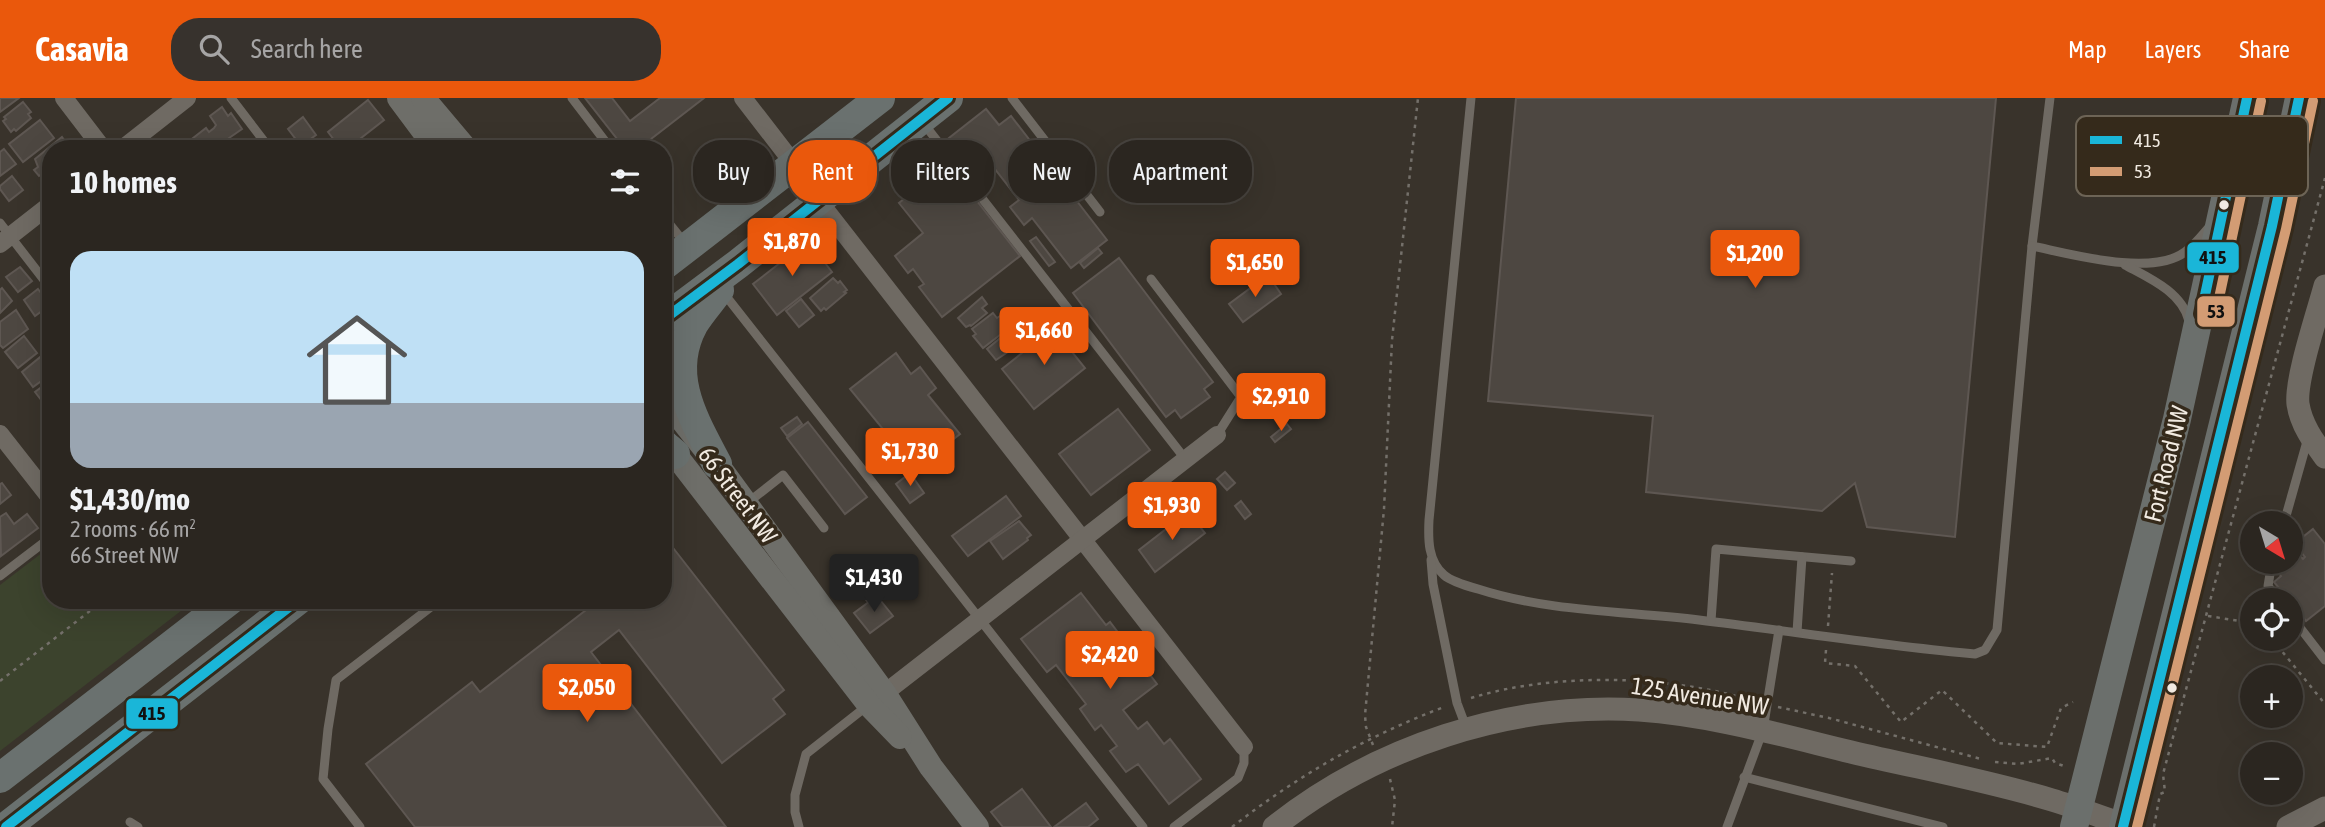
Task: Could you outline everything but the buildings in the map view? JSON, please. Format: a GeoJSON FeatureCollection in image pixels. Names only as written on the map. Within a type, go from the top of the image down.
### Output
{"type":"FeatureCollection","features":[{"type":"Feature","properties":{"kind":"highway"},"geometry":{"type":"LineString","coordinates":[[825,140],[880,98]]}},
{"type":"Feature","properties":{"kind":"highway"},"geometry":{"type":"LineString","coordinates":[[877,154],[948,98]]}},
{"type":"Feature","properties":{"kind":"highway"},"geometry":{"type":"LineString","coordinates":[[678,247],[713,226],[788,169]]}},
{"type":"Feature","properties":{"kind":"highway"},"geometry":{"type":"LineString","coordinates":[[672,314],[724,278],[814,203]]}},
{"type":"Feature","properties":{"kind":"highway"},"geometry":{"type":"LineString","coordinates":[[717,464],[688,408],[682,378],[683,352],[693,326],[724,278]]}},
{"type":"Feature","properties":{"kind":"highway"},"geometry":{"type":"LineString","coordinates":[[0,778],[218,609]]}},
{"type":"Feature","properties":{"kind":"highway"},"geometry":{"type":"LineString","coordinates":[[6,827],[286,609]]}},
{"type":"Feature","properties":{"kind":"main road"},"geometry":{"type":"LineString","coordinates":[[399,98],[430,140]]}},
{"type":"Feature","properties":{"kind":"main road"},"geometry":{"type":"LineString","coordinates":[[423,98],[458,140]]}},
{"type":"Feature","properties":{"kind":"main road","name":"Fort Road NW"},"geometry":{"type":"LineString","coordinates":[[2243,116],[2247,98]]}},
{"type":"Feature","properties":{"kind":"main road","name":"Fort Road NW"},"geometry":{"type":"LineString","coordinates":[[2295,116],[2299,98]]}},
{"type":"Feature","properties":{"kind":"main road","name":"Fort Road NW"},"geometry":{"type":"LineString","coordinates":[[2076,818],[2193,350],[2226,196]]}},
{"type":"Feature","properties":{"kind":"main road","name":"Fort Road NW"},"geometry":{"type":"LineString","coordinates":[[2126,826],[2278,196]]}},
{"type":"Feature","properties":{"kind":"main road","name":"66 Street NW"},"geometry":{"type":"LineString","coordinates":[[672,407],[746,504],[876,699]]}},
{"type":"Feature","properties":{"kind":"main road","name":"66 Street NW"},"geometry":{"type":"LineString","coordinates":[[672,451],[876,699],[977,827]]}},
{"type":"Feature","properties":{"kind":"street"},"geometry":{"type":"LineString","coordinates":[[64,98],[96,140]]}},
{"type":"Feature","properties":{"kind":"street"},"geometry":{"type":"LineString","coordinates":[[133,140],[187,98]]}},
{"type":"Feature","properties":{"kind":"street"},"geometry":{"type":"LineString","coordinates":[[743,98],[788,156]]}},
{"type":"Feature","properties":{"kind":"street"},"geometry":{"type":"LineString","coordinates":[[820,203],[1244,747]]}},
{"type":"Feature","properties":{"kind":"street"},"geometry":{"type":"LineString","coordinates":[[3,234],[42,210]]}},
{"type":"Feature","properties":{"kind":"street"},"geometry":{"type":"LineString","coordinates":[[2325,286],[2300,383],[2298,401],[2306,426],[2325,457]]}},
{"type":"Feature","properties":{"kind":"street"},"geometry":{"type":"LineString","coordinates":[[0,434],[42,488]]}},
{"type":"Feature","properties":{"kind":"street"},"geometry":{"type":"LineString","coordinates":[[876,699],[1217,435]]}},
{"type":"Feature","properties":{"kind":"street","name":"125 Avenue NW"},"geometry":{"type":"LineString","coordinates":[[1274,827],[1312,799],[1380,760],[1466,729],[1543,714],[1611,709],[1667,713],[1763,730],[2050,800],[2076,818],[2126,826]]}},
{"type":"Feature","properties":{"kind":"street"},"geometry":{"type":"LineString","coordinates":[[2288,827],[2325,808]]}},
{"type":"Feature","properties":{"kind":"lane"},"geometry":{"type":"LineString","coordinates":[[231,98],[263,140]]}},
{"type":"Feature","properties":{"kind":"lane"},"geometry":{"type":"LineString","coordinates":[[572,98],[604,140]]}},
{"type":"Feature","properties":{"kind":"lane"},"geometry":{"type":"LineString","coordinates":[[1012,98],[1100,212]]}},
{"type":"Feature","properties":{"kind":"lane"},"geometry":{"type":"LineString","coordinates":[[1466,729],[1457,703],[1433,584],[1429,520],[1471,98]]}},
{"type":"Feature","properties":{"kind":"lane"},"geometry":{"type":"LineString","coordinates":[[1430,551],[1434,565],[1445,576],[1500,597],[1543,605],[1662,615],[1975,654],[1985,650],[1997,630],[2032,246],[2050,98]]}},
{"type":"Feature","properties":{"kind":"lane"},"geometry":{"type":"LineString","coordinates":[[921,120],[1186,460]]}},
{"type":"Feature","properties":{"kind":"lane"},"geometry":{"type":"LineString","coordinates":[[2032,246],[2124,264],[2167,260],[2178,257],[2193,245],[2222,213]]}},
{"type":"Feature","properties":{"kind":"lane"},"geometry":{"type":"LineString","coordinates":[[3,234],[42,279]]}},
{"type":"Feature","properties":{"kind":"lane"},"geometry":{"type":"LineString","coordinates":[[2124,264],[2154,281],[2183,305],[2191,329],[2193,350]]}},
{"type":"Feature","properties":{"kind":"lane"},"geometry":{"type":"LineString","coordinates":[[724,278],[980,619],[1143,827]]}},
{"type":"Feature","properties":{"kind":"lane"},"geometry":{"type":"LineString","coordinates":[[1151,278],[1241,397],[1217,435]]}},
{"type":"Feature","properties":{"kind":"lane"},"geometry":{"type":"LineString","coordinates":[[2287,511],[2306,426]]}},
{"type":"Feature","properties":{"kind":"lane"},"geometry":{"type":"LineString","coordinates":[[746,504],[783,475],[824,528]]}},
{"type":"Feature","properties":{"kind":"lane"},"geometry":{"type":"LineString","coordinates":[[0,576],[42,544]]}},
{"type":"Feature","properties":{"kind":"lane"},"geometry":{"type":"LineString","coordinates":[[1711,621],[1716,549],[1851,561]]}},
{"type":"Feature","properties":{"kind":"lane"},"geometry":{"type":"LineString","coordinates":[[1797,632],[1802,557]]}},
{"type":"Feature","properties":{"kind":"lane"},"geometry":{"type":"LineString","coordinates":[[360,827],[323,779],[336,680],[428,609]]}},
{"type":"Feature","properties":{"kind":"lane"},"geometry":{"type":"LineString","coordinates":[[1727,827],[1763,730],[1779,630]]}},
{"type":"Feature","properties":{"kind":"lane"},"geometry":{"type":"LineString","coordinates":[[2303,632],[2325,660]]}},
{"type":"Feature","properties":{"kind":"lane"},"geometry":{"type":"LineString","coordinates":[[799,827],[795,812],[795,795],[806,754],[876,699]]}},
{"type":"Feature","properties":{"kind":"lane"},"geometry":{"type":"LineString","coordinates":[[1174,827],[1238,778],[1244,763],[1244,747]]}},
{"type":"Feature","properties":{"kind":"lane"},"geometry":{"type":"LineString","coordinates":[[1744,777],[1942,827]]}},
{"type":"Feature","properties":{"kind":"path"},"geometry":{"type":"LineString","coordinates":[[1375,749],[1369,738],[1365,715],[1384,509],[1392,340],[1418,98]]}},
{"type":"Feature","properties":{"kind":"path"},"geometry":{"type":"LineString","coordinates":[[2154,827],[2160,794],[2165,792],[2163,774],[2325,178]]}},
{"type":"Feature","properties":{"kind":"path"},"geometry":{"type":"LineString","coordinates":[[1832,573],[1825,663],[1855,666],[1901,722],[1942,690],[1997,743],[2046,747],[2061,708],[2073,702]]}},
{"type":"Feature","properties":{"kind":"path"},"geometry":{"type":"LineString","coordinates":[[0,681],[92,609]]}},
{"type":"Feature","properties":{"kind":"path"},"geometry":{"type":"LineString","coordinates":[[2208,616],[2240,621]]}},
{"type":"Feature","properties":{"kind":"path"},"geometry":{"type":"LineString","coordinates":[[2282,651],[2325,704]]}},
{"type":"Feature","properties":{"kind":"path"},"geometry":{"type":"LineString","coordinates":[[1478,696],[1545,684],[1600,681],[1653,682],[1745,698]]}},
{"type":"Feature","properties":{"kind":"path"},"geometry":{"type":"LineString","coordinates":[[1232,827],[1272,796],[1369,738],[1437,710]]}},
{"type":"Feature","properties":{"kind":"path"},"geometry":{"type":"LineString","coordinates":[[1793,711],[1829,718],[1980,759]]}},
{"type":"Feature","properties":{"kind":"path"},"geometry":{"type":"LineString","coordinates":[[1993,762],[2018,764],[2052,758],[2055,763]]}},
{"type":"Feature","properties":{"kind":"path"},"geometry":{"type":"LineString","coordinates":[[1390,778],[1395,800],[1392,827]]}},
{"type":"Feature","properties":{"kind":"green space"},"geometry":{"type":"Polygon","coordinates":[[[42,553],[42,609],[183,609],[0,751],[0,585],[42,553]]]}},
{"type":"Feature","properties":{"kind":"transit line","name":"415"},"geometry":{"type":"LineString","coordinates":[[672,313],[948,98]]}},
{"type":"Feature","properties":{"kind":"transit line","name":"415"},"geometry":{"type":"LineString","coordinates":[[2243,116],[2247,98]]}},
{"type":"Feature","properties":{"kind":"transit line","name":"415"},"geometry":{"type":"LineString","coordinates":[[2295,116],[2299,98]]}},
{"type":"Feature","properties":{"kind":"transit line","name":"53"},"geometry":{"type":"LineString","coordinates":[[2258,116],[2261,101]]}},
{"type":"Feature","properties":{"kind":"transit line","name":"53"},"geometry":{"type":"LineString","coordinates":[[2308,125],[2313,101]]}},
{"type":"Feature","properties":{"kind":"transit line","name":"415"},"geometry":{"type":"LineString","coordinates":[[2201,314],[2226,196]]}},
{"type":"Feature","properties":{"kind":"transit line","name":"53"},"geometry":{"type":"LineString","coordinates":[[2215,317],[2241,196]]}},
{"type":"Feature","properties":{"kind":"transit line","name":"415"},"geometry":{"type":"LineString","coordinates":[[2123,827],[2278,196]]}},
{"type":"Feature","properties":{"kind":"transit line","name":"53"},"geometry":{"type":"LineString","coordinates":[[2137,827],[2293,196]]}},
{"type":"Feature","properties":{"kind":"transit line","name":"415"},"geometry":{"type":"LineString","coordinates":[[6,827],[286,609]]}}]}
